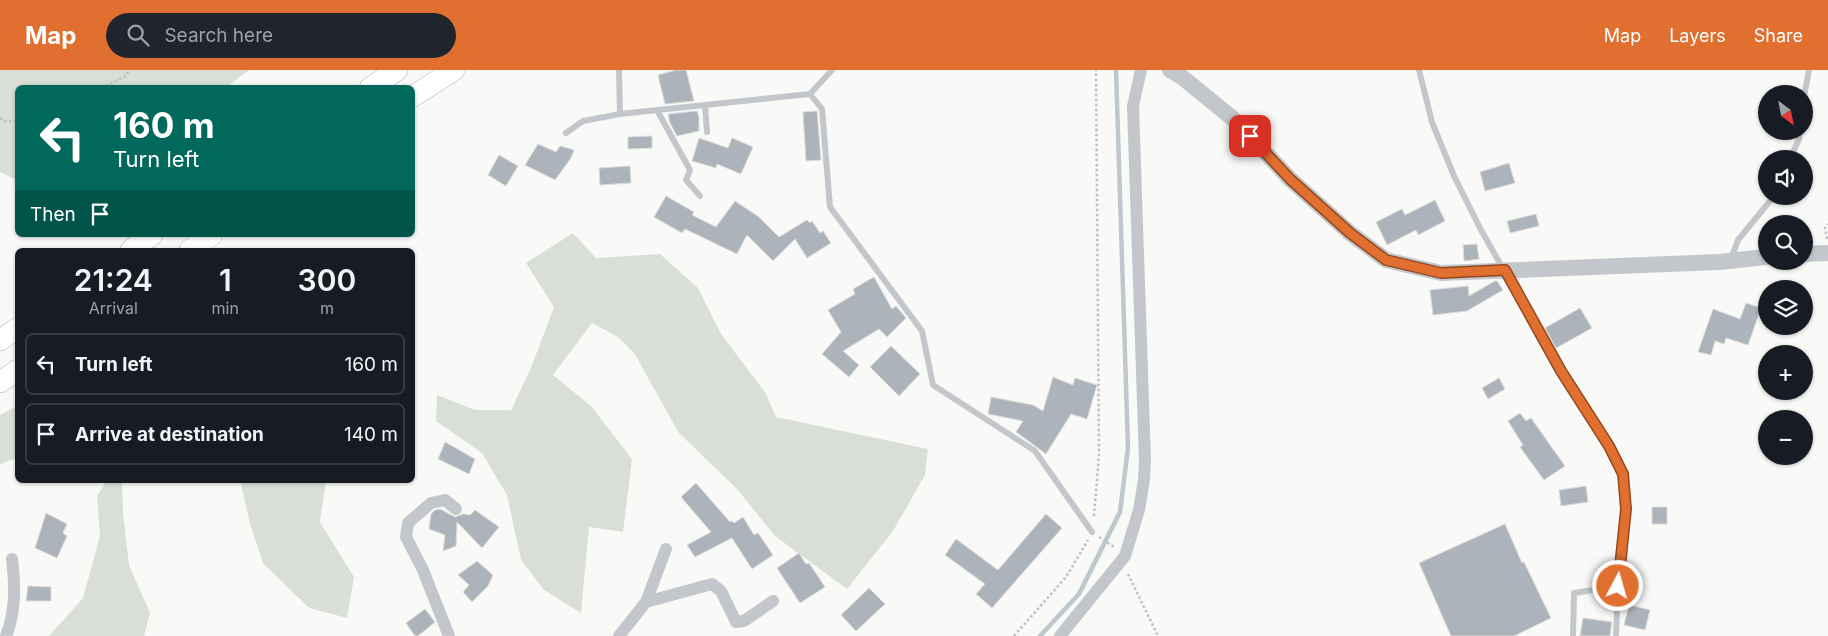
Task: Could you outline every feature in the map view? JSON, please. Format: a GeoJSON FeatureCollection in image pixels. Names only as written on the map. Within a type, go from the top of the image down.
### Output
{"type":"FeatureCollection","features":[{"type":"Feature","properties":{"kind":"highway"},"geometry":{"type":"LineString","coordinates":[[374,85],[397,70]]}},
{"type":"Feature","properties":{"kind":"highway"},"geometry":{"type":"LineString","coordinates":[[415,95],[454,70]]}},
{"type":"Feature","properties":{"kind":"highway"},"geometry":{"type":"LineString","coordinates":[[134,248],[149,237]]}},
{"type":"Feature","properties":{"kind":"highway"},"geometry":{"type":"LineString","coordinates":[[193,248],[209,237]]}},
{"type":"Feature","properties":{"kind":"highway"},"geometry":{"type":"LineString","coordinates":[[0,340],[15,330]]}},
{"type":"Feature","properties":{"kind":"highway"},"geometry":{"type":"LineString","coordinates":[[0,382],[15,372]]}},
{"type":"Feature","properties":{"kind":"street"},"geometry":{"type":"LineString","coordinates":[[1060,636],[1121,552],[1139,510],[1144,480],[1145,460],[1133,106],[1140,70]]}},
{"type":"Feature","properties":{"kind":"street"},"geometry":{"type":"LineString","coordinates":[[1170,70],[1182,77],[1237,122],[1290,179],[1350,233],[1386,260],[1441,273],[1758,258]]}},
{"type":"Feature","properties":{"kind":"street"},"geometry":{"type":"LineString","coordinates":[[1813,253],[1828,252]]}},
{"type":"Feature","properties":{"kind":"street"},"geometry":{"type":"LineString","coordinates":[[449,636],[423,570],[406,537],[408,523],[431,503],[445,500],[456,509]]}},
{"type":"Feature","properties":{"kind":"street"},"geometry":{"type":"LineString","coordinates":[[618,636],[646,602],[666,549]]}},
{"type":"Feature","properties":{"kind":"street"},"geometry":{"type":"LineString","coordinates":[[6,636],[10,626],[15,592],[12,559]]}},
{"type":"Feature","properties":{"kind":"street"},"geometry":{"type":"LineString","coordinates":[[646,602],[712,584],[721,592],[736,622],[744,621],[773,601]]}},
{"type":"Feature","properties":{"kind":"lane"},"geometry":{"type":"LineString","coordinates":[[619,70],[620,114]]}},
{"type":"Feature","properties":{"kind":"lane"},"geometry":{"type":"LineString","coordinates":[[566,132],[583,121],[620,114],[810,94],[832,70]]}},
{"type":"Feature","properties":{"kind":"lane"},"geometry":{"type":"LineString","coordinates":[[1419,70],[1432,122],[1454,176],[1481,230],[1561,371],[1609,446],[1623,474],[1626,509],[1618,586],[1616,636]]}},
{"type":"Feature","properties":{"kind":"lane"},"geometry":{"type":"LineString","coordinates":[[1806,85],[1809,70]]}},
{"type":"Feature","properties":{"kind":"lane"},"geometry":{"type":"LineString","coordinates":[[810,94],[822,109],[830,206],[922,331],[933,385],[1035,451],[1092,532]]}},
{"type":"Feature","properties":{"kind":"lane"},"geometry":{"type":"LineString","coordinates":[[705,105],[707,132]]}},
{"type":"Feature","properties":{"kind":"lane"},"geometry":{"type":"LineString","coordinates":[[657,110],[690,170],[686,180],[700,196]]}},
{"type":"Feature","properties":{"kind":"lane"},"geometry":{"type":"LineString","coordinates":[[1731,260],[1738,240],[1767,205]]}},
{"type":"Feature","properties":{"kind":"lane"},"geometry":{"type":"LineString","coordinates":[[1573,636],[1574,593],[1618,586]]}},
{"type":"Feature","properties":{"kind":"path"},"geometry":{"type":"LineString","coordinates":[[107,85],[126,76],[129,70]]}},
{"type":"Feature","properties":{"kind":"path"},"geometry":{"type":"LineString","coordinates":[[1014,636],[1066,577],[1092,532],[1100,455],[1096,70]]}},
{"type":"Feature","properties":{"kind":"path"},"geometry":{"type":"LineString","coordinates":[[0,118],[5,121],[15,121]]}},
{"type":"Feature","properties":{"kind":"path"},"geometry":{"type":"LineString","coordinates":[[1828,224],[1826,228],[1828,246]]}},
{"type":"Feature","properties":{"kind":"path"},"geometry":{"type":"LineString","coordinates":[[1099,537],[1121,552],[1128,576],[1158,636]]}},
{"type":"Feature","properties":{"kind":"shaded area"},"geometry":{"type":"Polygon","coordinates":[[[0,70],[249,70],[229,85],[15,85],[15,179],[0,172],[0,70]]]}},
{"type":"Feature","properties":{"kind":"shaded area"},"geometry":{"type":"Polygon","coordinates":[[[573,233],[596,258],[660,254],[698,288],[721,334],[765,392],[776,417],[928,449],[925,475],[893,531],[847,589],[775,536],[737,489],[679,433],[634,353],[618,337],[592,323],[553,375],[591,406],[632,459],[623,532],[589,527],[581,613],[544,590],[521,560],[507,495],[482,453],[436,421],[437,395],[475,410],[511,410],[531,368],[554,307],[526,263],[573,233]]]}},
{"type":"Feature","properties":{"kind":"shaded area"},"geometry":{"type":"Polygon","coordinates":[[[15,407],[15,459],[0,464],[0,415],[15,407]]]}},
{"type":"Feature","properties":{"kind":"shaded area"},"geometry":{"type":"Polygon","coordinates":[[[105,483],[122,483],[123,513],[129,565],[150,613],[144,636],[49,636],[83,598],[100,536],[97,496],[105,483]]]}},
{"type":"Feature","properties":{"kind":"shaded area"},"geometry":{"type":"Polygon","coordinates":[[[241,483],[326,483],[320,522],[354,577],[347,618],[309,608],[263,563],[250,524],[241,483]]]}},
{"type":"Feature","properties":{"kind":"building"},"geometry":{"type":"Polygon","coordinates":[[[676,70],[686,70],[694,101],[665,104],[658,75],[676,70]]]}},
{"type":"Feature","properties":{"kind":"building"},"geometry":{"type":"Polygon","coordinates":[[[697,111],[699,131],[677,136],[670,123],[668,114],[697,111]]]}},
{"type":"Feature","properties":{"kind":"building"},"geometry":{"type":"Polygon","coordinates":[[[817,111],[821,160],[806,161],[803,112],[817,111]]]}},
{"type":"Feature","properties":{"kind":"building"},"geometry":{"type":"Polygon","coordinates":[[[652,136],[652,148],[628,149],[628,137],[652,136]]]}},
{"type":"Feature","properties":{"kind":"building"},"geometry":{"type":"Polygon","coordinates":[[[699,138],[728,148],[732,138],[753,147],[741,174],[717,164],[716,168],[692,161],[699,138]]]}},
{"type":"Feature","properties":{"kind":"building"},"geometry":{"type":"Polygon","coordinates":[[[538,144],[556,152],[560,146],[574,150],[571,158],[555,180],[525,165],[538,144]]]}},
{"type":"Feature","properties":{"kind":"building"},"geometry":{"type":"Polygon","coordinates":[[[499,155],[518,166],[506,186],[488,175],[499,155]]]}},
{"type":"Feature","properties":{"kind":"building"},"geometry":{"type":"Polygon","coordinates":[[[1509,163],[1515,183],[1485,191],[1480,172],[1509,163]]]}},
{"type":"Feature","properties":{"kind":"building"},"geometry":{"type":"Polygon","coordinates":[[[630,166],[631,183],[600,185],[599,168],[630,166]]]}},
{"type":"Feature","properties":{"kind":"building"},"geometry":{"type":"Polygon","coordinates":[[[666,196],[694,212],[692,215],[716,227],[735,201],[759,217],[779,237],[807,220],[810,223],[812,221],[820,233],[823,231],[831,243],[807,258],[795,239],[773,261],[747,235],[737,254],[685,229],[682,233],[654,217],[666,196]]]}},
{"type":"Feature","properties":{"kind":"building"},"geometry":{"type":"Polygon","coordinates":[[[1435,200],[1445,221],[1418,235],[1416,230],[1387,245],[1376,222],[1402,209],[1405,215],[1435,200]]]}},
{"type":"Feature","properties":{"kind":"building"},"geometry":{"type":"Polygon","coordinates":[[[1536,214],[1539,226],[1510,233],[1507,221],[1536,214]]]}},
{"type":"Feature","properties":{"kind":"building"},"geometry":{"type":"Polygon","coordinates":[[[1477,244],[1479,259],[1464,261],[1463,245],[1477,244]]]}},
{"type":"Feature","properties":{"kind":"building"},"geometry":{"type":"Polygon","coordinates":[[[874,277],[892,309],[896,306],[906,318],[887,337],[879,329],[843,351],[859,365],[849,377],[822,354],[841,332],[828,310],[855,294],[853,289],[874,277]]]}},
{"type":"Feature","properties":{"kind":"building"},"geometry":{"type":"Polygon","coordinates":[[[1495,281],[1503,290],[1467,311],[1433,315],[1430,290],[1468,286],[1469,296],[1495,281]]]}},
{"type":"Feature","properties":{"kind":"building"},"geometry":{"type":"Polygon","coordinates":[[[1746,303],[1758,307],[1758,317],[1748,345],[1726,338],[1724,344],[1715,341],[1711,355],[1698,352],[1713,309],[1740,319],[1746,303]]]}},
{"type":"Feature","properties":{"kind":"building"},"geometry":{"type":"Polygon","coordinates":[[[1580,308],[1592,328],[1556,348],[1545,328],[1580,308]]]}},
{"type":"Feature","properties":{"kind":"building"},"geometry":{"type":"Polygon","coordinates":[[[891,346],[920,374],[899,396],[870,367],[891,346]]]}},
{"type":"Feature","properties":{"kind":"building"},"geometry":{"type":"Polygon","coordinates":[[[1053,377],[1073,385],[1075,378],[1097,385],[1087,419],[1071,414],[1046,454],[1016,432],[1023,421],[988,414],[991,397],[1033,405],[1043,411],[1053,377]]]}},
{"type":"Feature","properties":{"kind":"building"},"geometry":{"type":"Polygon","coordinates":[[[1499,378],[1505,389],[1488,399],[1482,388],[1499,378]]]}},
{"type":"Feature","properties":{"kind":"building"},"geometry":{"type":"Polygon","coordinates":[[[1520,413],[1526,421],[1531,418],[1565,466],[1544,480],[1520,447],[1523,445],[1508,421],[1520,413]]]}},
{"type":"Feature","properties":{"kind":"building"},"geometry":{"type":"Polygon","coordinates":[[[445,442],[475,459],[469,474],[438,459],[445,442]]]}},
{"type":"Feature","properties":{"kind":"building"},"geometry":{"type":"Polygon","coordinates":[[[696,483],[730,522],[734,523],[743,517],[754,535],[758,533],[773,555],[752,569],[732,538],[695,557],[687,545],[711,532],[681,497],[696,483]]]}},
{"type":"Feature","properties":{"kind":"building"},"geometry":{"type":"Polygon","coordinates":[[[1586,486],[1588,502],[1561,506],[1559,490],[1586,486]]]}},
{"type":"Feature","properties":{"kind":"building"},"geometry":{"type":"Polygon","coordinates":[[[1652,507],[1667,507],[1667,524],[1652,524],[1652,507]]]}},
{"type":"Feature","properties":{"kind":"building"},"geometry":{"type":"Polygon","coordinates":[[[440,509],[455,517],[463,514],[470,515],[475,510],[499,527],[482,548],[457,522],[456,546],[443,551],[445,535],[429,529],[431,514],[435,510],[440,509]]]}},
{"type":"Feature","properties":{"kind":"building"},"geometry":{"type":"Polygon","coordinates":[[[46,513],[67,524],[63,533],[67,536],[57,558],[35,548],[46,513]]]}},
{"type":"Feature","properties":{"kind":"building"},"geometry":{"type":"Polygon","coordinates":[[[1046,514],[1062,528],[992,608],[976,594],[985,584],[945,555],[956,539],[998,570],[1046,514]]]}},
{"type":"Feature","properties":{"kind":"building"},"geometry":{"type":"Polygon","coordinates":[[[1505,524],[1522,563],[1524,562],[1551,618],[1514,636],[1451,636],[1419,563],[1505,524]]]}},
{"type":"Feature","properties":{"kind":"building"},"geometry":{"type":"Polygon","coordinates":[[[799,553],[806,564],[809,563],[825,587],[800,603],[777,568],[799,553]]]}},
{"type":"Feature","properties":{"kind":"building"},"geometry":{"type":"Polygon","coordinates":[[[477,561],[493,575],[488,586],[472,602],[463,592],[469,585],[458,575],[477,561]]]}},
{"type":"Feature","properties":{"kind":"building"},"geometry":{"type":"Polygon","coordinates":[[[28,586],[51,587],[51,601],[26,601],[28,586]]]}},
{"type":"Feature","properties":{"kind":"building"},"geometry":{"type":"Polygon","coordinates":[[[869,588],[885,604],[856,631],[841,615],[869,588]]]}},
{"type":"Feature","properties":{"kind":"building"},"geometry":{"type":"Polygon","coordinates":[[[1629,605],[1650,610],[1645,630],[1624,625],[1629,605]]]}},
{"type":"Feature","properties":{"kind":"building"},"geometry":{"type":"Polygon","coordinates":[[[425,609],[435,622],[418,636],[415,636],[406,623],[425,609]]]}},
{"type":"Feature","properties":{"kind":"building"},"geometry":{"type":"Polygon","coordinates":[[[1583,618],[1612,622],[1610,636],[1580,636],[1583,618]]]}},
{"type":"Feature","properties":{"kind":"waterway"},"geometry":{"type":"LineString","coordinates":[[1040,636],[1079,594],[1120,512],[1128,448],[1116,70]]}},
{"type":"Feature","properties":{"kind":"route"},"geometry":{"type":"LineString","coordinates":[[1250,136],[1290,179],[1350,233],[1386,260],[1441,273],[1505,270],[1561,371],[1609,446],[1623,474],[1626,509],[1618,586]]}}]}
